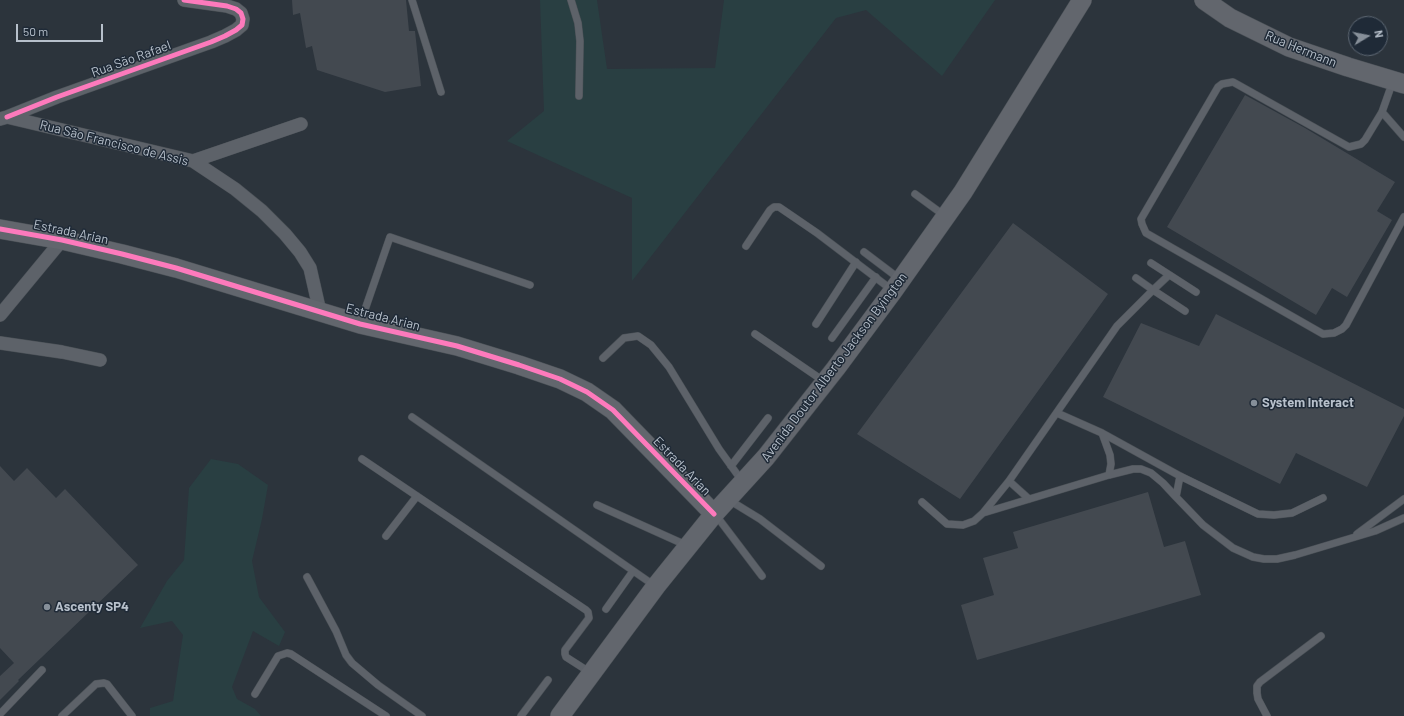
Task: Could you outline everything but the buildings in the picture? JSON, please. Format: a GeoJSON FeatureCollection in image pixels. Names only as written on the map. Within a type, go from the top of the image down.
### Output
{"type":"FeatureCollection","features":[{"type":"Feature","properties":{"kind":"main road","name":"Avenida Doutor Alberto Jackson Byington"},"geometry":{"type":"LineString","coordinates":[[560,716],[656,586],[714,514],[766,457],[825,382],[897,286],[963,192],[1082,0]]}},
{"type":"Feature","properties":{"kind":"main road","name":"Rua Hermann"},"geometry":{"type":"LineString","coordinates":[[1204,0],[1230,18],[1288,47],[1398,83]]}},
{"type":"Feature","properties":{"kind":"main road","name":"Estrada Arian"},"geometry":{"type":"LineString","coordinates":[[0,229],[62,240],[176,268],[360,324],[457,346],[519,364],[560,379],[587,392],[613,410],[714,514]]}},
{"type":"Feature","properties":{"kind":"street","name":"Rua São Rafael"},"geometry":{"type":"LineString","coordinates":[[4,118],[57,97],[226,36],[242,25],[243,19],[241,13],[236,9],[227,6],[184,0]]}},
{"type":"Feature","properties":{"kind":"street","name":"Rua São Francisco de Assis"},"geometry":{"type":"LineString","coordinates":[[4,118],[193,161],[235,189],[262,211],[285,234],[300,252],[310,268],[320,312]]}},
{"type":"Feature","properties":{"kind":"street"},"geometry":{"type":"LineString","coordinates":[[193,161],[301,124]]}},
{"type":"Feature","properties":{"kind":"street"},"geometry":{"type":"LineString","coordinates":[[0,315],[62,240]]}},
{"type":"Feature","properties":{"kind":"street"},"geometry":{"type":"LineString","coordinates":[[0,343],[62,352],[100,360]]}},
{"type":"Feature","properties":{"kind":"lane"},"geometry":{"type":"LineString","coordinates":[[412,0],[441,92]]}},
{"type":"Feature","properties":{"kind":"lane"},"geometry":{"type":"LineString","coordinates":[[571,0],[578,23],[580,41],[579,96]]}},
{"type":"Feature","properties":{"kind":"lane"},"geometry":{"type":"LineString","coordinates":[[1398,83],[1365,140],[1357,146],[1346,146],[1233,82],[1222,84],[1218,87],[1142,215],[1142,224],[1146,233],[1323,334],[1329,334],[1338,332],[1346,325],[1404,217]]}},
{"type":"Feature","properties":{"kind":"lane"},"geometry":{"type":"LineString","coordinates":[[1382,112],[1404,137]]}},
{"type":"Feature","properties":{"kind":"lane"},"geometry":{"type":"LineString","coordinates":[[915,194],[945,216]]}},
{"type":"Feature","properties":{"kind":"lane"},"geometry":{"type":"LineString","coordinates":[[746,246],[770,210],[777,207],[817,233],[876,277],[897,286]]}},
{"type":"Feature","properties":{"kind":"lane"},"geometry":{"type":"LineString","coordinates":[[360,324],[390,237],[530,285]]}},
{"type":"Feature","properties":{"kind":"lane"},"geometry":{"type":"LineString","coordinates":[[864,252],[897,286]]}},
{"type":"Feature","properties":{"kind":"lane"},"geometry":{"type":"LineString","coordinates":[[816,324],[856,262]]}},
{"type":"Feature","properties":{"kind":"lane"},"geometry":{"type":"LineString","coordinates":[[1151,263],[1196,292]]}},
{"type":"Feature","properties":{"kind":"lane"},"geometry":{"type":"LineString","coordinates":[[922,502],[947,524],[955,526],[974,521],[983,513],[1009,481],[1117,326],[1169,275]]}},
{"type":"Feature","properties":{"kind":"lane"},"geometry":{"type":"LineString","coordinates":[[832,338],[876,277]]}},
{"type":"Feature","properties":{"kind":"lane"},"geometry":{"type":"LineString","coordinates":[[1136,278],[1185,311]]}},
{"type":"Feature","properties":{"kind":"lane"},"geometry":{"type":"LineString","coordinates":[[755,334],[825,382]]}},
{"type":"Feature","properties":{"kind":"lane"},"geometry":{"type":"LineString","coordinates":[[603,358],[624,338],[638,336],[651,344],[669,367],[731,466],[743,482]]}},
{"type":"Feature","properties":{"kind":"lane"},"geometry":{"type":"LineString","coordinates":[[1057,413],[1102,433],[1180,476],[1258,514],[1274,515],[1292,513],[1323,498]]}},
{"type":"Feature","properties":{"kind":"lane"},"geometry":{"type":"LineString","coordinates":[[412,417],[656,586]]}},
{"type":"Feature","properties":{"kind":"lane"},"geometry":{"type":"LineString","coordinates":[[731,466],[768,418]]}},
{"type":"Feature","properties":{"kind":"lane"},"geometry":{"type":"LineString","coordinates":[[1102,433],[1110,455],[1111,464],[1109,475]]}},
{"type":"Feature","properties":{"kind":"lane"},"geometry":{"type":"LineString","coordinates":[[362,459],[586,610],[589,618],[565,650],[565,654],[566,657],[591,674]]}},
{"type":"Feature","properties":{"kind":"lane"},"geometry":{"type":"LineString","coordinates":[[983,513],[1109,475],[1133,469],[1141,469],[1151,473],[1163,483],[1203,525],[1233,548],[1253,557],[1277,559],[1296,555],[1380,529],[1404,518]]}},
{"type":"Feature","properties":{"kind":"lane"},"geometry":{"type":"LineString","coordinates":[[1176,497],[1180,476]]}},
{"type":"Feature","properties":{"kind":"lane"},"geometry":{"type":"LineString","coordinates":[[1009,481],[1029,499]]}},
{"type":"Feature","properties":{"kind":"lane"},"geometry":{"type":"LineString","coordinates":[[386,536],[417,496]]}},
{"type":"Feature","properties":{"kind":"lane"},"geometry":{"type":"LineString","coordinates":[[728,499],[760,519],[821,566]]}},
{"type":"Feature","properties":{"kind":"lane"},"geometry":{"type":"LineString","coordinates":[[1354,537],[1404,499]]}},
{"type":"Feature","properties":{"kind":"lane"},"geometry":{"type":"LineString","coordinates":[[597,505],[689,546]]}},
{"type":"Feature","properties":{"kind":"lane"},"geometry":{"type":"LineString","coordinates":[[714,514],[762,576]]}},
{"type":"Feature","properties":{"kind":"lane"},"geometry":{"type":"LineString","coordinates":[[606,609],[634,571]]}},
{"type":"Feature","properties":{"kind":"lane"},"geometry":{"type":"LineString","coordinates":[[307,578],[336,630],[346,655],[352,663],[378,685],[422,716]]}},
{"type":"Feature","properties":{"kind":"lane"},"geometry":{"type":"LineString","coordinates":[[1267,716],[1256,693],[1260,682],[1321,636]]}},
{"type":"Feature","properties":{"kind":"lane"},"geometry":{"type":"LineString","coordinates":[[255,694],[278,656],[287,653],[291,654],[386,716]]}},
{"type":"Feature","properties":{"kind":"lane"},"geometry":{"type":"LineString","coordinates":[[0,714],[42,670]]}},
{"type":"Feature","properties":{"kind":"lane"},"geometry":{"type":"LineString","coordinates":[[521,716],[548,680]]}},
{"type":"Feature","properties":{"kind":"lane"},"geometry":{"type":"LineString","coordinates":[[62,716],[96,684],[104,683],[107,684],[132,716]]}},
{"type":"Feature","properties":{"kind":"green space"},"geometry":{"type":"Polygon","coordinates":[[[540,0],[597,0],[607,69],[715,68],[724,0],[995,0],[942,76],[866,10],[836,18],[632,281],[632,198],[507,141],[544,111],[540,0]]]}},
{"type":"Feature","properties":{"kind":"green space"},"geometry":{"type":"Polygon","coordinates":[[[211,459],[238,464],[268,485],[252,561],[259,597],[285,632],[279,646],[253,631],[232,687],[237,699],[255,709],[261,716],[150,716],[150,708],[173,701],[183,635],[172,621],[140,628],[167,581],[184,560],[189,488],[211,459]]]}},
{"type":"Feature","properties":{"kind":"cycle path"},"geometry":{"type":"LineString","coordinates":[[7,117],[57,97],[211,42],[236,30],[242,25],[243,19],[241,13],[236,9],[227,6],[184,0]]}},
{"type":"Feature","properties":{"kind":"cycle path"},"geometry":{"type":"LineString","coordinates":[[0,229],[62,240],[176,268],[360,324],[457,346],[560,379],[587,392],[613,410],[714,514]]}},
{"type":"Feature","properties":{"kind":"place","name":"System Interact"},"geometry":{"type":"Point","coordinates":[1254,403]}},
{"type":"Feature","properties":{"kind":"place","name":"Ascenty SP4"},"geometry":{"type":"Point","coordinates":[47,607]}}]}
